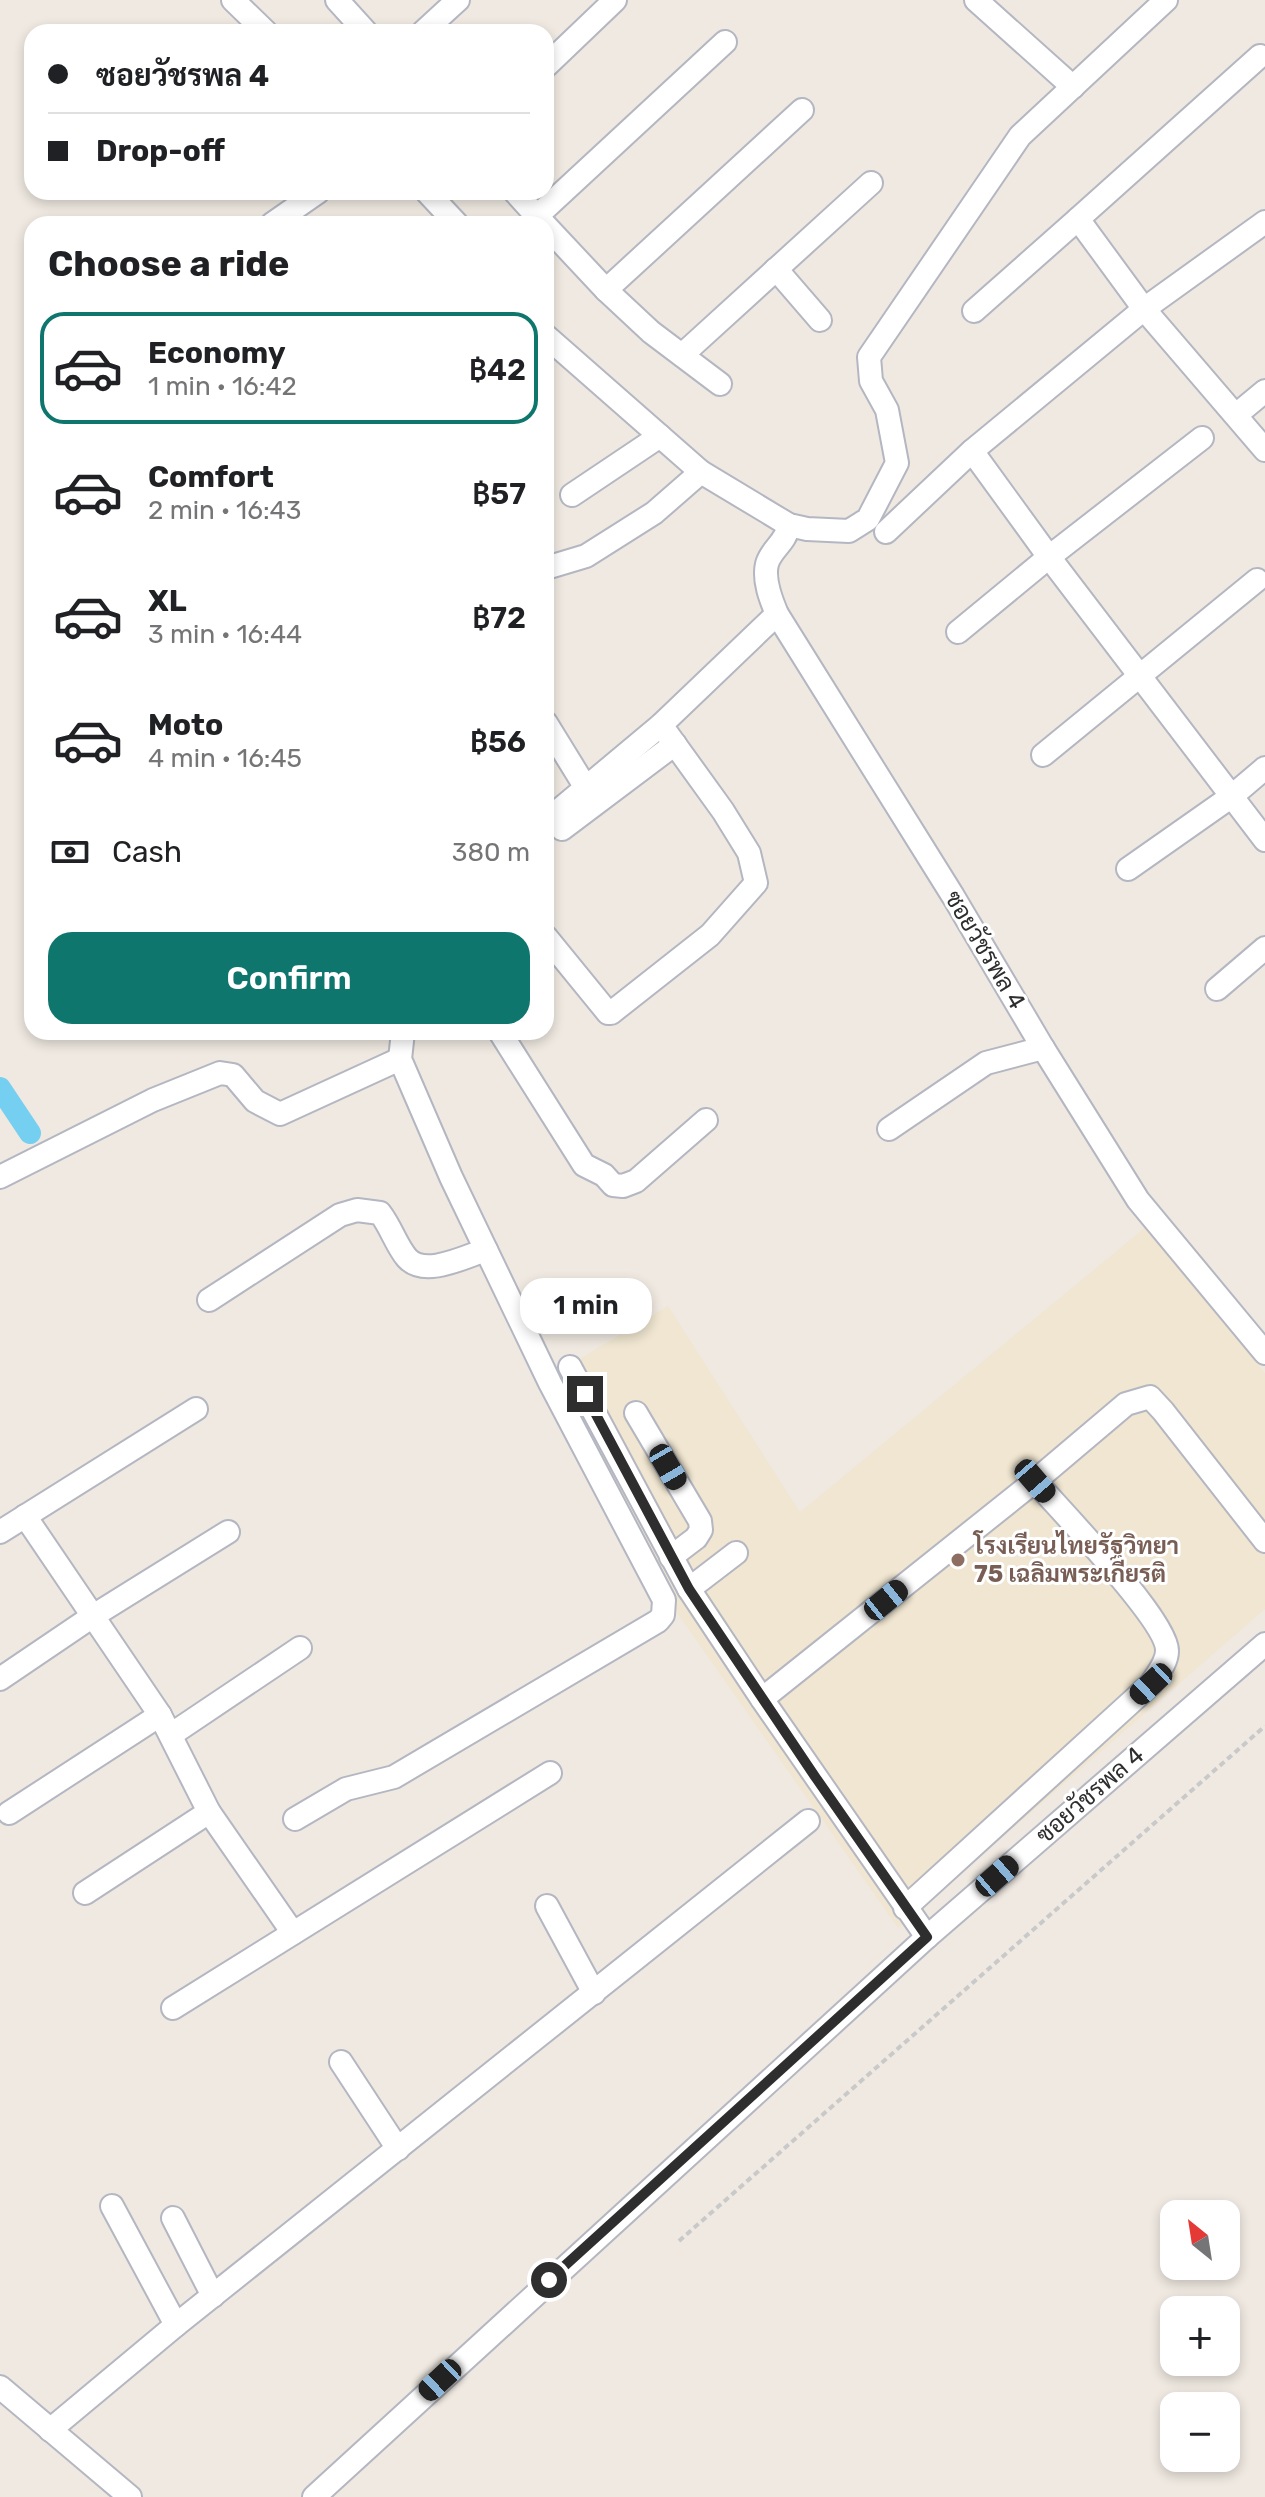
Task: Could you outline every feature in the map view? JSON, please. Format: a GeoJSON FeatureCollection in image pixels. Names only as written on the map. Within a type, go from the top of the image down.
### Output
{"type":"FeatureCollection","features":[{"type":"Feature","properties":{"kind":"street"},"geometry":{"type":"LineString","coordinates":[[233,0],[258,24]]}},
{"type":"Feature","properties":{"kind":"street"},"geometry":{"type":"LineString","coordinates":[[337,0],[359,24]]}},
{"type":"Feature","properties":{"kind":"street"},"geometry":{"type":"LineString","coordinates":[[432,24],[458,0]]}},
{"type":"Feature","properties":{"kind":"street"},"geometry":{"type":"LineString","coordinates":[[554,58],[615,0]]}},
{"type":"Feature","properties":{"kind":"street"},"geometry":{"type":"LineString","coordinates":[[976,0],[1073,87]]}},
{"type":"Feature","properties":{"kind":"street"},"geometry":{"type":"LineString","coordinates":[[554,343],[701,472],[789,525],[849,531],[868,519],[897,463],[887,410],[871,381],[869,357],[1020,136],[1166,0]]}},
{"type":"Feature","properties":{"kind":"street"},"geometry":{"type":"LineString","coordinates":[[548,216],[725,42]]}},
{"type":"Feature","properties":{"kind":"street"},"geometry":{"type":"LineString","coordinates":[[974,311],[1260,56]]}},
{"type":"Feature","properties":{"kind":"street"},"geometry":{"type":"LineString","coordinates":[[606,290],[802,110]]}},
{"type":"Feature","properties":{"kind":"street"},"geometry":{"type":"LineString","coordinates":[[682,355],[871,183]]}},
{"type":"Feature","properties":{"kind":"street"},"geometry":{"type":"LineString","coordinates":[[284,216],[306,200]]}},
{"type":"Feature","properties":{"kind":"street"},"geometry":{"type":"LineString","coordinates":[[434,200],[450,216]]}},
{"type":"Feature","properties":{"kind":"street"},"geometry":{"type":"LineString","coordinates":[[522,200],[537,216]]}},
{"type":"Feature","properties":{"kind":"street"},"geometry":{"type":"LineString","coordinates":[[1078,219],[1144,309],[1265,450]]}},
{"type":"Feature","properties":{"kind":"street"},"geometry":{"type":"LineString","coordinates":[[886,532],[972,451],[1144,309],[1265,222]]}},
{"type":"Feature","properties":{"kind":"street"},"geometry":{"type":"LineString","coordinates":[[554,235],[651,332],[720,384]]}},
{"type":"Feature","properties":{"kind":"street"},"geometry":{"type":"LineString","coordinates":[[776,269],[820,320]]}},
{"type":"Feature","properties":{"kind":"street"},"geometry":{"type":"LineString","coordinates":[[1236,415],[1265,391]]}},
{"type":"Feature","properties":{"kind":"street"},"geometry":{"type":"LineString","coordinates":[[572,495],[660,436]]}},
{"type":"Feature","properties":{"kind":"street"},"geometry":{"type":"LineString","coordinates":[[958,632],[1202,438]]}},
{"type":"Feature","properties":{"kind":"street"},"geometry":{"type":"LineString","coordinates":[[972,451],[1265,840]]}},
{"type":"Feature","properties":{"kind":"street"},"geometry":{"type":"LineString","coordinates":[[554,566],[586,556],[654,513],[701,472]]}},
{"type":"Feature","properties":{"kind":"street","name":"ซอยวัชรพล 4"},"geometry":{"type":"LineString","coordinates":[[789,525],[787,537],[767,563],[768,593],[777,614],[1138,1200],[1265,1353]]}},
{"type":"Feature","properties":{"kind":"street"},"geometry":{"type":"LineString","coordinates":[[1043,755],[1257,580]]}},
{"type":"Feature","properties":{"kind":"street"},"geometry":{"type":"LineString","coordinates":[[554,825],[586,788],[661,725],[777,614]]}},
{"type":"Feature","properties":{"kind":"street"},"geometry":{"type":"LineString","coordinates":[[554,947],[611,1013],[710,935],[756,883],[749,853],[661,725]]}},
{"type":"Feature","properties":{"kind":"street"},"geometry":{"type":"LineString","coordinates":[[554,736],[586,788]]}},
{"type":"Feature","properties":{"kind":"street"},"geometry":{"type":"LineString","coordinates":[[554,825],[675,744]]}},
{"type":"Feature","properties":{"kind":"street"},"geometry":{"type":"LineString","coordinates":[[1128,869],[1232,796],[1265,768]]}},
{"type":"Feature","properties":{"kind":"street"},"geometry":{"type":"LineString","coordinates":[[1217,989],[1265,948]]}},
{"type":"Feature","properties":{"kind":"street"},"geometry":{"type":"LineString","coordinates":[[295,1819],[346,1789],[394,1777],[658,1621],[663,1615],[664,1600],[550,1383],[486,1250],[400,1059],[402,1040]]}},
{"type":"Feature","properties":{"kind":"street"},"geometry":{"type":"LineString","coordinates":[[505,1040],[584,1165],[604,1175],[613,1185],[623,1186],[636,1181],[706,1120]]}},
{"type":"Feature","properties":{"kind":"street"},"geometry":{"type":"LineString","coordinates":[[889,1129],[986,1063],[1043,1048]]}},
{"type":"Feature","properties":{"kind":"street"},"geometry":{"type":"LineString","coordinates":[[0,1177],[153,1100],[220,1073],[233,1075],[255,1101],[280,1114],[400,1059]]}},
{"type":"Feature","properties":{"kind":"street"},"geometry":{"type":"LineString","coordinates":[[209,1300],[340,1215],[357,1210],[380,1213],[407,1259],[419,1267],[435,1266],[486,1250]]}},
{"type":"Feature","properties":{"kind":"street"},"geometry":{"type":"LineString","coordinates":[[570,1367],[689,1589],[927,1937]]}},
{"type":"Feature","properties":{"kind":"street"},"geometry":{"type":"LineString","coordinates":[[762,1699],[1035,1481],[1126,1404],[1150,1397],[1265,1541]]}},
{"type":"Feature","properties":{"kind":"street"},"geometry":{"type":"LineString","coordinates":[[0,1532],[196,1409]]}},
{"type":"Feature","properties":{"kind":"street"},"geometry":{"type":"LineString","coordinates":[[636,1413],[700,1521],[701,1530],[696,1538],[671,1557]]}},
{"type":"Feature","properties":{"kind":"street"},"geometry":{"type":"LineString","coordinates":[[905,1908],[1151,1684],[1165,1660],[1168,1648],[1151,1614],[1035,1481]]}},
{"type":"Feature","properties":{"kind":"street"},"geometry":{"type":"LineString","coordinates":[[25,1516],[166,1724],[209,1812],[293,1933]]}},
{"type":"Feature","properties":{"kind":"street"},"geometry":{"type":"LineString","coordinates":[[0,1679],[93,1616],[228,1532]]}},
{"type":"Feature","properties":{"kind":"street"},"geometry":{"type":"LineString","coordinates":[[689,1589],[736,1553]]}},
{"type":"Feature","properties":{"kind":"street","name":"ซอยวัชรพล 4"},"geometry":{"type":"LineString","coordinates":[[314,2497],[927,1937],[1265,1644]]}},
{"type":"Feature","properties":{"kind":"street"},"geometry":{"type":"LineString","coordinates":[[9,1813],[300,1648]]}},
{"type":"Feature","properties":{"kind":"street"},"geometry":{"type":"LineString","coordinates":[[173,2008],[550,1773]]}},
{"type":"Feature","properties":{"kind":"street"},"geometry":{"type":"LineString","coordinates":[[85,1893],[209,1812]]}},
{"type":"Feature","properties":{"kind":"street"},"geometry":{"type":"LineString","coordinates":[[50,2430],[176,2325],[808,1821]]}},
{"type":"Feature","properties":{"kind":"street"},"geometry":{"type":"LineString","coordinates":[[547,1906],[594,1993]]}},
{"type":"Feature","properties":{"kind":"street"},"geometry":{"type":"LineString","coordinates":[[341,2062],[398,2149]]}},
{"type":"Feature","properties":{"kind":"street"},"geometry":{"type":"LineString","coordinates":[[112,2206],[176,2325]]}},
{"type":"Feature","properties":{"kind":"street"},"geometry":{"type":"LineString","coordinates":[[173,2218],[213,2296]]}},
{"type":"Feature","properties":{"kind":"street"},"geometry":{"type":"LineString","coordinates":[[0,2387],[130,2497]]}},
{"type":"Feature","properties":{"kind":"path"},"geometry":{"type":"LineString","coordinates":[[679,2241],[1265,1726]]}},
{"type":"Feature","properties":{"kind":"shaded area","name":"โรงเรียนไทยรัฐวิทยา 75 เฉลิมพระเกียรติ"},"geometry":{"type":"Polygon","coordinates":[[[1147,1226],[1265,1373],[1265,1609],[898,1928],[678,1614],[554,1374],[668,1306],[800,1512],[1147,1226]]]}},
{"type":"Feature","properties":{"kind":"waterway"},"geometry":{"type":"LineString","coordinates":[[0,1088],[30,1133]]}},
{"type":"Feature","properties":{"kind":"place","name":"โรงเรียนไทยรัฐวิทยา 75 เฉลิมพระเกียรติ"},"geometry":{"type":"Point","coordinates":[958,1560]}},
{"type":"Feature","properties":{"kind":"route"},"geometry":{"type":"LineString","coordinates":[[549,2280],[927,1937],[689,1589],[585,1394]]}}]}
